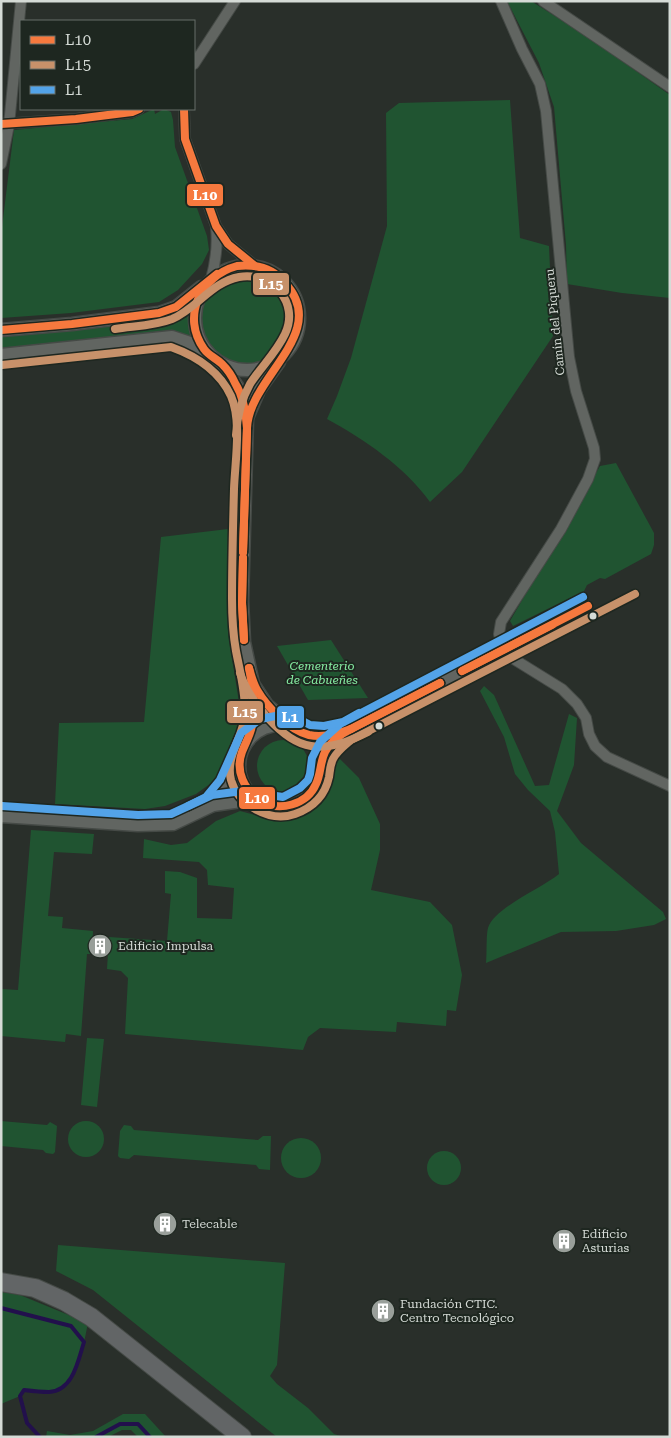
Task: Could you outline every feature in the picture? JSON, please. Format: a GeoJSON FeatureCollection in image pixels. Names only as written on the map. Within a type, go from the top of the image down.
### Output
{"type":"FeatureCollection","features":[{"type":"Feature","properties":{"kind":"highway"},"geometry":{"type":"LineString","coordinates":[[1,1282],[34,1288],[64,1301],[91,1317],[242,1437]]}},
{"type":"Feature","properties":{"kind":"street"},"geometry":{"type":"LineString","coordinates":[[1,164],[21,1]]}},
{"type":"Feature","properties":{"kind":"street"},"geometry":{"type":"LineString","coordinates":[[195,62],[235,1]]}},
{"type":"Feature","properties":{"kind":"street","name":"Camín del Piqueru"},"geometry":{"type":"LineString","coordinates":[[501,1],[540,84],[546,111],[569,357],[576,390],[594,448],[595,459],[588,479],[561,528],[501,622],[499,634],[503,650]]}},
{"type":"Feature","properties":{"kind":"street"},"geometry":{"type":"LineString","coordinates":[[543,1],[670,87]]}},
{"type":"Feature","properties":{"kind":"street"},"geometry":{"type":"LineString","coordinates":[[5,124],[76,120],[137,110]]}},
{"type":"Feature","properties":{"kind":"street"},"geometry":{"type":"LineString","coordinates":[[184,110],[185,139],[216,226],[218,246],[216,263],[211,279],[200,293],[195,306],[194,324],[197,337],[208,354]]}},
{"type":"Feature","properties":{"kind":"street"},"geometry":{"type":"LineString","coordinates":[[216,226],[228,244],[255,266]]}},
{"type":"Feature","properties":{"kind":"street"},"geometry":{"type":"LineString","coordinates":[[1,330],[72,324],[159,313],[176,307],[219,273],[235,266],[265,268],[280,277],[291,288],[298,305],[298,330],[295,340],[259,390],[247,418]]}},
{"type":"Feature","properties":{"kind":"street"},"geometry":{"type":"LineString","coordinates":[[1,355],[172,337],[190,343],[222,364],[239,369],[264,369],[284,355]]}},
{"type":"Feature","properties":{"kind":"street"},"geometry":{"type":"LineString","coordinates":[[212,805],[228,785],[239,764],[255,717],[253,684],[244,642],[242,601],[247,418],[239,389],[222,364]]}},
{"type":"Feature","properties":{"kind":"street"},"geometry":{"type":"LineString","coordinates":[[321,761],[329,746],[346,732],[503,650],[512,658],[562,689],[578,704],[586,718],[589,734],[595,746],[608,757],[670,786]]}},
{"type":"Feature","properties":{"kind":"street"},"geometry":{"type":"LineString","coordinates":[[253,684],[267,705],[294,728]]}},
{"type":"Feature","properties":{"kind":"street"},"geometry":{"type":"LineString","coordinates":[[249,739],[265,728],[280,725],[294,728],[307,734],[325,736],[346,732]]}},
{"type":"Feature","properties":{"kind":"street"},"geometry":{"type":"LineString","coordinates":[[1,816],[138,825],[172,824],[212,805],[241,801],[270,806],[292,805],[308,796],[320,777],[321,761],[317,746],[307,734]]}},
{"type":"Feature","properties":{"kind":"street"},"geometry":{"type":"LineString","coordinates":[[239,764],[246,789],[252,796],[270,806]]}},
{"type":"Feature","properties":{"kind":"green space"},"geometry":{"type":"Polygon","coordinates":[[[507,1],[531,1],[585,35],[670,95],[670,298],[622,293],[567,284],[566,245],[554,107],[539,63],[507,1]]]}},
{"type":"Feature","properties":{"kind":"green space"},"geometry":{"type":"Polygon","coordinates":[[[510,100],[520,238],[549,246],[553,336],[462,472],[430,502],[396,465],[369,445],[327,419],[351,358],[387,226],[386,113],[399,103],[510,100]]]}},
{"type":"Feature","properties":{"kind":"green space"},"geometry":{"type":"Polygon","coordinates":[[[152,110],[154,110],[155,114],[162,110],[171,112],[175,147],[207,236],[209,250],[202,264],[178,290],[159,302],[71,313],[1,318],[1,235],[14,130],[132,119],[152,110]]]}},
{"type":"Feature","properties":{"kind":"green space"},"geometry":{"type":"Polygon","coordinates":[[[235,266],[265,268],[278,275],[288,285],[295,297],[299,324],[296,337],[289,350],[268,367],[251,370],[232,367],[171,337],[1,355],[1,330],[176,307],[219,273],[235,266]]]}},
{"type":"Feature","properties":{"kind":"green space"},"geometry":{"type":"Polygon","coordinates":[[[616,463],[654,533],[654,545],[651,554],[605,579],[600,578],[587,585],[584,591],[513,626],[510,621],[600,466],[616,463]]]}},
{"type":"Feature","properties":{"kind":"green space"},"geometry":{"type":"Polygon","coordinates":[[[228,529],[228,633],[241,715],[237,734],[224,769],[214,781],[196,794],[165,806],[145,809],[55,804],[59,723],[144,722],[161,537],[228,529]]]}},
{"type":"Feature","properties":{"kind":"green space","name":"Cementerio de Cabueñes"},"geometry":{"type":"Polygon","coordinates":[[[331,640],[368,698],[308,700],[277,646],[331,640]]]}},
{"type":"Feature","properties":{"kind":"green space"},"geometry":{"type":"Polygon","coordinates":[[[484,686],[494,695],[535,786],[549,785],[569,714],[577,718],[574,765],[557,811],[581,843],[663,912],[666,919],[654,925],[616,931],[561,932],[486,963],[487,931],[492,921],[499,913],[559,874],[555,832],[550,811],[528,790],[515,774],[504,737],[480,691],[484,686]]]}},
{"type":"Feature","properties":{"kind":"green space"},"geometry":{"type":"Polygon","coordinates":[[[283,740],[297,744],[305,752],[309,766],[305,780],[297,788],[283,792],[269,788],[261,780],[257,766],[261,752],[269,744],[283,740]]]}},
{"type":"Feature","properties":{"kind":"green space"},"geometry":{"type":"Polygon","coordinates":[[[338,757],[359,778],[380,824],[380,850],[371,890],[430,902],[452,925],[462,975],[456,1011],[447,1010],[446,1026],[397,1022],[396,1032],[320,1028],[308,1037],[303,1050],[125,1034],[128,978],[121,971],[107,969],[109,937],[167,941],[171,894],[165,893],[165,871],[180,872],[197,878],[197,918],[232,919],[234,888],[208,885],[207,870],[199,862],[143,858],[144,839],[171,845],[187,843],[216,821],[240,811],[259,816],[286,818],[311,809],[327,792],[338,757]]]}},
{"type":"Feature","properties":{"kind":"green space"},"geometry":{"type":"Polygon","coordinates":[[[31,830],[94,834],[92,854],[54,852],[48,916],[63,917],[62,928],[93,931],[92,954],[87,954],[81,1036],[66,1034],[65,1042],[1,1036],[1,989],[18,990],[31,830]]]}},
{"type":"Feature","properties":{"kind":"green space"},"geometry":{"type":"Polygon","coordinates":[[[87,1038],[104,1039],[97,1107],[81,1105],[87,1038]]]}},
{"type":"Feature","properties":{"kind":"green space"},"geometry":{"type":"Polygon","coordinates":[[[1,1121],[47,1125],[50,1122],[57,1126],[55,1152],[53,1154],[46,1153],[43,1150],[1,1146],[1,1121]]]}},
{"type":"Feature","properties":{"kind":"green space"},"geometry":{"type":"Polygon","coordinates":[[[86,1121],[99,1126],[104,1139],[99,1152],[86,1157],[73,1152],[68,1139],[73,1126],[86,1121]]]}},
{"type":"Feature","properties":{"kind":"green space"},"geometry":{"type":"Polygon","coordinates":[[[124,1125],[131,1126],[134,1130],[258,1140],[263,1136],[271,1136],[270,1170],[259,1169],[256,1165],[134,1155],[129,1159],[120,1158],[118,1156],[120,1131],[124,1125]]]}},
{"type":"Feature","properties":{"kind":"green space"},"geometry":{"type":"Polygon","coordinates":[[[301,1138],[315,1144],[321,1158],[315,1172],[301,1178],[287,1172],[281,1158],[287,1144],[301,1138]]]}},
{"type":"Feature","properties":{"kind":"green space"},"geometry":{"type":"Polygon","coordinates":[[[444,1151],[456,1156],[461,1168],[456,1180],[444,1185],[432,1180],[427,1168],[432,1156],[444,1151]]]}},
{"type":"Feature","properties":{"kind":"green space"},"geometry":{"type":"Polygon","coordinates":[[[58,1245],[285,1263],[277,1365],[270,1376],[277,1384],[308,1408],[334,1434],[344,1437],[277,1437],[93,1290],[56,1271],[58,1245]]]}},
{"type":"Feature","properties":{"kind":"green space"},"geometry":{"type":"Polygon","coordinates":[[[1,1292],[20,1295],[88,1323],[78,1364],[74,1373],[61,1388],[49,1393],[24,1390],[20,1396],[1,1404],[1,1292]]]}},
{"type":"Feature","properties":{"kind":"green space"},"geometry":{"type":"Polygon","coordinates":[[[123,1414],[145,1414],[166,1437],[138,1437],[131,1430],[122,1430],[108,1437],[46,1437],[47,1431],[70,1435],[93,1431],[123,1414]]]}},
{"type":"Feature","properties":{"kind":"waterway"},"geometry":{"type":"LineString","coordinates":[[1,1308],[71,1326],[84,1342],[77,1366],[64,1386],[49,1392],[24,1390],[20,1396],[27,1423],[40,1437]]}},
{"type":"Feature","properties":{"kind":"waterway"},"geometry":{"type":"LineString","coordinates":[[96,1437],[120,1424],[138,1424],[150,1437]]}},
{"type":"Feature","properties":{"kind":"transit line","name":"L10"},"geometry":{"type":"LineString","coordinates":[[1,124],[76,119],[137,110]]}},
{"type":"Feature","properties":{"kind":"transit line","name":"L10"},"geometry":{"type":"LineString","coordinates":[[184,110],[185,139],[216,226],[228,244],[255,266]]}},
{"type":"Feature","properties":{"kind":"transit line","name":"L10"},"geometry":{"type":"LineString","coordinates":[[237,266],[263,268],[280,278],[297,301],[299,320],[294,337],[260,391],[251,409],[247,428],[244,404],[238,388],[226,368],[204,349],[197,337],[194,324],[198,299],[204,288],[224,271],[237,266]]}},
{"type":"Feature","properties":{"kind":"transit line","name":"L10"},"geometry":{"type":"LineString","coordinates":[[1,330],[72,324],[159,313],[176,307],[217,274]]}},
{"type":"Feature","properties":{"kind":"transit line","name":"L15"},"geometry":{"type":"LineString","coordinates":[[115,329],[172,319],[181,315],[221,284],[239,277],[251,276],[272,284],[286,301],[289,311],[289,322],[281,341],[254,378],[244,396],[237,422],[236,435]]}},
{"type":"Feature","properties":{"kind":"transit line","name":"L15"},"geometry":{"type":"LineString","coordinates":[[2,365],[171,347],[206,365],[226,387],[234,406],[237,429],[232,612],[233,632],[245,699],[244,723],[232,755],[230,771],[231,780],[240,797],[256,810],[266,814],[285,816],[295,814],[312,805],[321,795],[327,784],[331,764],[335,756],[351,740],[635,594]]}},
{"type":"Feature","properties":{"kind":"transit line","name":"L10"},"geometry":{"type":"LineString","coordinates":[[243,552],[247,428]]}},
{"type":"Feature","properties":{"kind":"transit line","name":"L10"},"geometry":{"type":"LineString","coordinates":[[243,552],[247,428]]}},
{"type":"Feature","properties":{"kind":"transit line","name":"L10"},"geometry":{"type":"LineString","coordinates":[[243,558],[242,604],[244,640]]}},
{"type":"Feature","properties":{"kind":"transit line","name":"L10"},"geometry":{"type":"LineString","coordinates":[[243,558],[242,602],[244,640]]}},
{"type":"Feature","properties":{"kind":"transit line","name":"L1"},"geometry":{"type":"LineString","coordinates":[[2,806],[138,815],[171,814],[212,795],[242,791],[283,797],[300,788],[308,780],[312,758],[320,742],[340,724],[583,597]]}},
{"type":"Feature","properties":{"kind":"transit line","name":"L10"},"geometry":{"type":"LineString","coordinates":[[462,671],[588,606]]}},
{"type":"Feature","properties":{"kind":"transit line","name":"L10"},"geometry":{"type":"LineString","coordinates":[[462,671],[552,625]]}},
{"type":"Feature","properties":{"kind":"transit line","name":"L10"},"geometry":{"type":"LineString","coordinates":[[249,668],[254,685],[261,697],[279,717],[294,728],[309,735],[320,736],[336,734],[351,729]]}},
{"type":"Feature","properties":{"kind":"transit line","name":"L10"},"geometry":{"type":"LineString","coordinates":[[249,668],[254,714],[251,729],[240,759],[240,773],[246,786],[261,801],[276,806],[284,806],[299,802],[306,797],[316,784],[327,748],[343,733],[351,729]]}},
{"type":"Feature","properties":{"kind":"transit line","name":"L15"},"geometry":{"type":"LineString","coordinates":[[240,673],[244,684],[268,718],[289,737],[300,743],[318,747],[333,745],[368,732]]}},
{"type":"Feature","properties":{"kind":"transit line","name":"L10"},"geometry":{"type":"LineString","coordinates":[[351,729],[440,683]]}},
{"type":"Feature","properties":{"kind":"transit line","name":"L10"},"geometry":{"type":"LineString","coordinates":[[351,729],[440,683]]}},
{"type":"Feature","properties":{"kind":"transit line","name":"L1"},"geometry":{"type":"LineString","coordinates":[[188,806],[206,797],[220,780],[241,733],[260,719],[281,715],[297,718],[310,725],[324,726],[343,722],[359,713]]}},
{"type":"Feature","properties":{"kind":"place","name":"Edificio Impulsa"},"geometry":{"type":"Point","coordinates":[100,946]}},
{"type":"Feature","properties":{"kind":"place","name":"Telecable"},"geometry":{"type":"Point","coordinates":[165,1224]}},
{"type":"Feature","properties":{"kind":"place","name":"Edificio Asturias"},"geometry":{"type":"Point","coordinates":[564,1241]}},
{"type":"Feature","properties":{"kind":"place","name":"Fundación CTIC. Centro Tecnológico"},"geometry":{"type":"Point","coordinates":[383,1311]}}]}
